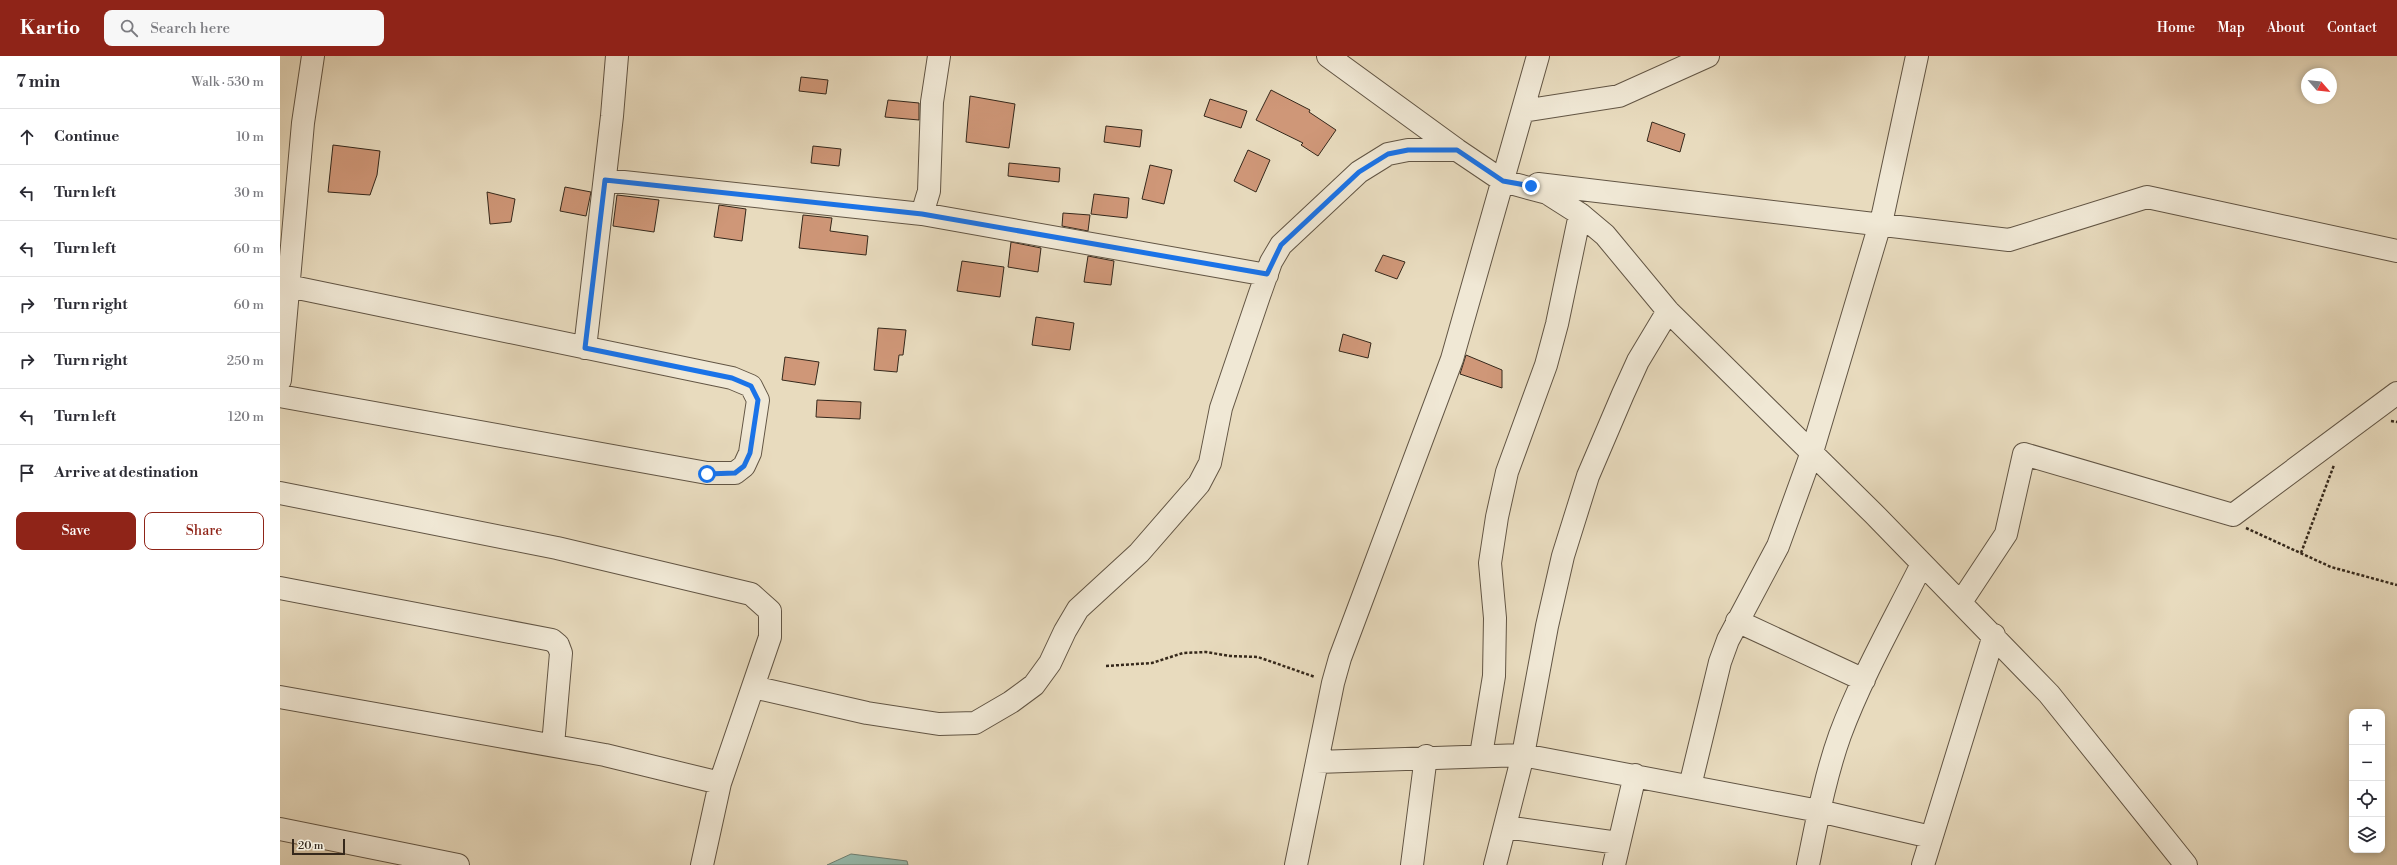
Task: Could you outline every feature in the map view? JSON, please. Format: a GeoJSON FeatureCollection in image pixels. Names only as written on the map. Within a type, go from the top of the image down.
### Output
{"type":"FeatureCollection","features":[{"type":"Feature","properties":{"kind":"street"},"geometry":{"type":"LineString","coordinates":[[280,380],[281,345],[303,123],[313,56]]}},
{"type":"Feature","properties":{"kind":"street"},"geometry":{"type":"LineString","coordinates":[[585,348],[605,180],[617,56]]}},
{"type":"Feature","properties":{"kind":"street"},"geometry":{"type":"LineString","coordinates":[[922,214],[929,191],[932,102],[938,56]]}},
{"type":"Feature","properties":{"kind":"street"},"geometry":{"type":"LineString","coordinates":[[1328,56],[1457,150],[1503,181],[1547,193],[1580,214],[1605,235],[1668,311],[1812,452],[1994,635],[2049,694],[2186,865]]}},
{"type":"Feature","properties":{"kind":"street"},"geometry":{"type":"LineString","coordinates":[[1296,865],[1333,683],[1347,640],[1452,359],[1538,56]]}},
{"type":"Feature","properties":{"kind":"street"},"geometry":{"type":"LineString","coordinates":[[1523,111],[1619,96],[1708,56]]}},
{"type":"Feature","properties":{"kind":"street"},"geometry":{"type":"LineString","coordinates":[[1690,786],[1720,662],[1737,621],[1778,546],[1812,452],[1880,224],[1917,56]]}},
{"type":"Feature","properties":{"kind":"street"},"geometry":{"type":"LineString","coordinates":[[753,687],[867,713],[939,724],[975,723],[1011,702],[1034,685],[1050,663],[1065,631],[1078,609],[1139,553],[1199,484],[1210,463],[1221,408],[1267,274],[1281,245],[1359,172],[1388,154],[1408,150],[1457,150]]}},
{"type":"Feature","properties":{"kind":"street"},"geometry":{"type":"LineString","coordinates":[[605,180],[922,214],[1267,274]]}},
{"type":"Feature","properties":{"kind":"street"},"geometry":{"type":"LineString","coordinates":[[1503,181],[2009,240],[2147,197],[2397,251]]}},
{"type":"Feature","properties":{"kind":"street"},"geometry":{"type":"LineString","coordinates":[[1481,755],[1494,676],[1495,618],[1490,563],[1497,517],[1506,472],[1552,345],[1580,214]]}},
{"type":"Feature","properties":{"kind":"street"},"geometry":{"type":"LineString","coordinates":[[280,396],[707,474],[735,473],[744,466],[750,453],[758,400],[751,386],[732,378],[288,286]]}},
{"type":"Feature","properties":{"kind":"street"},"geometry":{"type":"LineString","coordinates":[[1495,865],[1523,754],[1547,626],[1563,556],[1588,476],[1638,361],[1668,311]]}},
{"type":"Feature","properties":{"kind":"street"},"geometry":{"type":"LineString","coordinates":[[1961,602],[2006,534],[2024,454],[2233,515],[2397,393]]}},
{"type":"Feature","properties":{"kind":"street"},"geometry":{"type":"LineString","coordinates":[[280,493],[557,548],[751,594],[770,611],[770,637],[720,783],[702,865]]}},
{"type":"Feature","properties":{"kind":"street"},"geometry":{"type":"LineString","coordinates":[[1808,865],[1819,811],[1841,734],[1864,680],[1922,564]]}},
{"type":"Feature","properties":{"kind":"street"},"geometry":{"type":"LineString","coordinates":[[280,588],[552,640],[558,645],[560,653],[553,745]]}},
{"type":"Feature","properties":{"kind":"street"},"geometry":{"type":"LineString","coordinates":[[1737,621],[1864,680]]}},
{"type":"Feature","properties":{"kind":"street"},"geometry":{"type":"LineString","coordinates":[[1923,865],[1994,635]]}},
{"type":"Feature","properties":{"kind":"street"},"geometry":{"type":"LineString","coordinates":[[280,697],[605,755],[720,783]]}},
{"type":"Feature","properties":{"kind":"street"},"geometry":{"type":"LineString","coordinates":[[1317,762],[1426,756],[1523,754],[1819,811],[1931,837]]}},
{"type":"Feature","properties":{"kind":"street"},"geometry":{"type":"LineString","coordinates":[[1412,865],[1426,756]]}},
{"type":"Feature","properties":{"kind":"street"},"geometry":{"type":"LineString","coordinates":[[1614,865],[1634,775]]}},
{"type":"Feature","properties":{"kind":"street"},"geometry":{"type":"LineString","coordinates":[[1505,827],[1618,843]]}},
{"type":"Feature","properties":{"kind":"street"},"geometry":{"type":"LineString","coordinates":[[280,829],[458,865]]}},
{"type":"Feature","properties":{"kind":"path"},"geometry":{"type":"LineString","coordinates":[[2301,553],[2337,458]]}},
{"type":"Feature","properties":{"kind":"path"},"geometry":{"type":"LineString","coordinates":[[2233,515],[2239,525],[2331,567],[2397,585]]}},
{"type":"Feature","properties":{"kind":"path"},"geometry":{"type":"LineString","coordinates":[[1106,666],[1152,663],[1183,653],[1206,652],[1230,656],[1258,657],[1333,683]]}},
{"type":"Feature","properties":{"kind":"water"},"geometry":{"type":"Polygon","coordinates":[[[851,854],[907,861],[908,865],[827,865],[851,854]]]}},
{"type":"Feature","properties":{"kind":"building"},"geometry":{"type":"Polygon","coordinates":[[[801,77],[828,80],[826,94],[799,91],[801,77]]]}},
{"type":"Feature","properties":{"kind":"building"},"geometry":{"type":"Polygon","coordinates":[[[1271,90],[1310,110],[1309,112],[1336,130],[1318,156],[1301,145],[1303,143],[1256,120],[1271,90]]]}},
{"type":"Feature","properties":{"kind":"building"},"geometry":{"type":"Polygon","coordinates":[[[970,96],[1015,104],[1009,148],[966,142],[970,96]]]}},
{"type":"Feature","properties":{"kind":"building"},"geometry":{"type":"Polygon","coordinates":[[[1210,99],[1247,111],[1241,128],[1204,116],[1210,99]]]}},
{"type":"Feature","properties":{"kind":"building"},"geometry":{"type":"Polygon","coordinates":[[[888,100],[919,103],[919,120],[885,117],[888,100]]]}},
{"type":"Feature","properties":{"kind":"building"},"geometry":{"type":"Polygon","coordinates":[[[1652,122],[1685,134],[1680,152],[1647,141],[1652,122]]]}},
{"type":"Feature","properties":{"kind":"building"},"geometry":{"type":"Polygon","coordinates":[[[1106,126],[1142,130],[1140,147],[1104,142],[1106,126]]]}},
{"type":"Feature","properties":{"kind":"building"},"geometry":{"type":"Polygon","coordinates":[[[333,145],[380,151],[377,175],[370,195],[328,192],[333,145]]]}},
{"type":"Feature","properties":{"kind":"building"},"geometry":{"type":"Polygon","coordinates":[[[813,146],[841,149],[839,166],[811,163],[813,146]]]}},
{"type":"Feature","properties":{"kind":"building"},"geometry":{"type":"Polygon","coordinates":[[[1248,150],[1270,160],[1256,192],[1234,181],[1248,150]]]}},
{"type":"Feature","properties":{"kind":"building"},"geometry":{"type":"Polygon","coordinates":[[[1009,163],[1060,168],[1059,182],[1008,176],[1009,163]]]}},
{"type":"Feature","properties":{"kind":"building"},"geometry":{"type":"Polygon","coordinates":[[[1150,165],[1172,170],[1164,204],[1142,199],[1150,165]]]}},
{"type":"Feature","properties":{"kind":"building"},"geometry":{"type":"Polygon","coordinates":[[[565,187],[591,192],[586,216],[560,211],[565,187]]]}},
{"type":"Feature","properties":{"kind":"building"},"geometry":{"type":"Polygon","coordinates":[[[487,192],[515,199],[511,222],[490,224],[487,192]]]}},
{"type":"Feature","properties":{"kind":"building"},"geometry":{"type":"Polygon","coordinates":[[[1094,194],[1129,198],[1127,218],[1091,214],[1094,194]]]}},
{"type":"Feature","properties":{"kind":"building"},"geometry":{"type":"Polygon","coordinates":[[[617,195],[659,200],[654,232],[613,226],[617,195]]]}},
{"type":"Feature","properties":{"kind":"building"},"geometry":{"type":"Polygon","coordinates":[[[719,205],[746,209],[742,241],[714,237],[719,205]]]}},
{"type":"Feature","properties":{"kind":"building"},"geometry":{"type":"Polygon","coordinates":[[[1063,213],[1090,215],[1088,231],[1062,226],[1063,213]]]}},
{"type":"Feature","properties":{"kind":"building"},"geometry":{"type":"Polygon","coordinates":[[[803,215],[832,218],[830,231],[868,236],[866,255],[799,248],[803,215]]]}},
{"type":"Feature","properties":{"kind":"building"},"geometry":{"type":"Polygon","coordinates":[[[1011,242],[1041,248],[1038,272],[1008,267],[1011,242]]]}},
{"type":"Feature","properties":{"kind":"building"},"geometry":{"type":"Polygon","coordinates":[[[1383,255],[1405,262],[1397,279],[1375,271],[1383,255]]]}},
{"type":"Feature","properties":{"kind":"building"},"geometry":{"type":"Polygon","coordinates":[[[1088,256],[1114,261],[1111,285],[1084,282],[1088,256]]]}},
{"type":"Feature","properties":{"kind":"building"},"geometry":{"type":"Polygon","coordinates":[[[962,261],[1004,267],[1000,297],[957,291],[962,261]]]}},
{"type":"Feature","properties":{"kind":"building"},"geometry":{"type":"Polygon","coordinates":[[[1036,317],[1074,323],[1070,350],[1032,345],[1036,317]]]}},
{"type":"Feature","properties":{"kind":"building"},"geometry":{"type":"Polygon","coordinates":[[[878,328],[906,330],[903,355],[899,355],[897,372],[874,370],[878,328]]]}},
{"type":"Feature","properties":{"kind":"building"},"geometry":{"type":"Polygon","coordinates":[[[1343,334],[1371,343],[1368,358],[1339,351],[1343,334]]]}},
{"type":"Feature","properties":{"kind":"building"},"geometry":{"type":"Polygon","coordinates":[[[1466,355],[1502,370],[1502,388],[1460,374],[1466,355]]]}},
{"type":"Feature","properties":{"kind":"building"},"geometry":{"type":"Polygon","coordinates":[[[785,357],[819,362],[815,385],[782,380],[785,357]]]}},
{"type":"Feature","properties":{"kind":"building"},"geometry":{"type":"Polygon","coordinates":[[[817,400],[861,402],[860,419],[816,417],[817,400]]]}},
{"type":"Feature","properties":{"kind":"route"},"geometry":{"type":"LineString","coordinates":[[707,474],[735,473],[744,466],[750,453],[758,400],[756,392],[751,386],[732,378],[585,348],[605,180],[922,214],[1267,274],[1271,262],[1281,245],[1359,172],[1388,154],[1408,150],[1457,150],[1503,181],[1531,186]]}}]}
